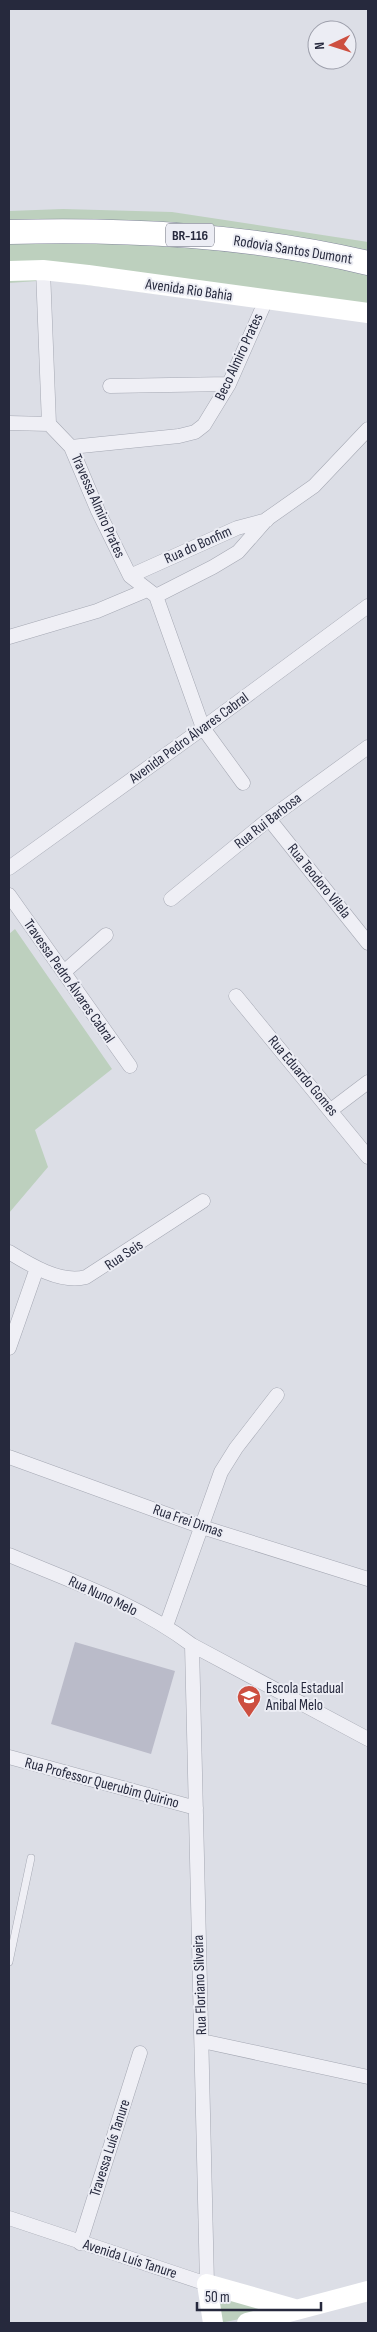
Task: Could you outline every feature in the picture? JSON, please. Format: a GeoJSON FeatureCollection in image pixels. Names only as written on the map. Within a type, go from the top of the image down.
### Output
{"type":"FeatureCollection","features":[{"type":"Feature","properties":{"kind":"highway","name":"Rodovia Santos Dumont"},"geometry":{"type":"LineString","coordinates":[[9,232],[74,230],[166,233],[262,242],[368,263]]}},
{"type":"Feature","properties":{"kind":"main road","name":"Avenida Rio Bahia"},"geometry":{"type":"LineString","coordinates":[[9,271],[43,270],[368,313]]}},
{"type":"Feature","properties":{"kind":"main road","name":"Avenida Luís Tanure"},"geometry":{"type":"LineString","coordinates":[[206,2284],[295,2309],[368,2291]]}},
{"type":"Feature","properties":{"kind":"main road","name":"Rua Floriano Silveira"},"geometry":{"type":"LineString","coordinates":[[206,2284],[213,2323]]}},
{"type":"Feature","properties":{"kind":"main road"},"geometry":{"type":"LineString","coordinates":[[247,2323],[295,2309]]}},
{"type":"Feature","properties":{"kind":"street"},"geometry":{"type":"LineString","coordinates":[[9,423],[49,424],[43,270]]}},
{"type":"Feature","properties":{"kind":"street","name":"Beco Almiro Prates"},"geometry":{"type":"LineString","coordinates":[[71,447],[179,436],[195,432],[204,425],[230,384],[266,300]]}},
{"type":"Feature","properties":{"kind":"street"},"geometry":{"type":"LineString","coordinates":[[110,386],[230,384]]}},
{"type":"Feature","properties":{"kind":"street","name":"Travessa Almiro Prates"},"geometry":{"type":"LineString","coordinates":[[49,424],[71,447],[98,512],[130,576],[151,593]]}},
{"type":"Feature","properties":{"kind":"street","name":"Rua do Bonfim"},"geometry":{"type":"LineString","coordinates":[[9,637],[98,611],[151,593],[213,567],[238,552],[267,520],[314,486],[368,429]]}},
{"type":"Feature","properties":{"kind":"street","name":"Rua do Bonfim"},"geometry":{"type":"LineString","coordinates":[[130,576],[237,528],[267,520]]}},
{"type":"Feature","properties":{"kind":"street"},"geometry":{"type":"LineString","coordinates":[[151,593],[204,728],[243,783]]}},
{"type":"Feature","properties":{"kind":"street","name":"Avenida Pedro Álvares Cabral"},"geometry":{"type":"LineString","coordinates":[[9,868],[204,728],[368,606]]}},
{"type":"Feature","properties":{"kind":"street","name":"Rua Rui Barbosa"},"geometry":{"type":"LineString","coordinates":[[171,899],[269,819],[368,747]]}},
{"type":"Feature","properties":{"kind":"street","name":"Rua Teodoro Vilela"},"geometry":{"type":"LineString","coordinates":[[269,819],[364,926],[368,943]]}},
{"type":"Feature","properties":{"kind":"street","name":"Travessa Pedro Álvares Cabral"},"geometry":{"type":"LineString","coordinates":[[9,895],[64,972],[107,1037],[130,1066]]}},
{"type":"Feature","properties":{"kind":"street"},"geometry":{"type":"LineString","coordinates":[[64,972],[106,935]]}},
{"type":"Feature","properties":{"kind":"street","name":"Rua Eduardo Gomes"},"geometry":{"type":"LineString","coordinates":[[236,996],[368,1157]]}},
{"type":"Feature","properties":{"kind":"street"},"geometry":{"type":"LineString","coordinates":[[331,1110],[368,1082]]}},
{"type":"Feature","properties":{"kind":"street","name":"Rua Seis"},"geometry":{"type":"LineString","coordinates":[[9,1252],[36,1268],[76,1280],[86,1278],[203,1201]]}},
{"type":"Feature","properties":{"kind":"street"},"geometry":{"type":"LineString","coordinates":[[9,1348],[36,1268]]}},
{"type":"Feature","properties":{"kind":"street"},"geometry":{"type":"LineString","coordinates":[[166,1626],[221,1472],[236,1448],[277,1395]]}},
{"type":"Feature","properties":{"kind":"street","name":"Rua Frei Dimas"},"geometry":{"type":"LineString","coordinates":[[9,1458],[202,1526],[368,1579]]}},
{"type":"Feature","properties":{"kind":"street","name":"Rua Nuno Melo"},"geometry":{"type":"LineString","coordinates":[[9,1555],[97,1592],[166,1626],[192,1645],[368,1739]]}},
{"type":"Feature","properties":{"kind":"street","name":"Rua Floriano Silveira"},"geometry":{"type":"LineString","coordinates":[[192,1645],[206,2284]]}},
{"type":"Feature","properties":{"kind":"street","name":"Rua Professor Querubim Quirino"},"geometry":{"type":"LineString","coordinates":[[9,1757],[196,1808]]}},
{"type":"Feature","properties":{"kind":"street"},"geometry":{"type":"LineString","coordinates":[[202,2041],[368,2077]]}},
{"type":"Feature","properties":{"kind":"street","name":"Travessa Luís Tanure"},"geometry":{"type":"LineString","coordinates":[[80,2243],[140,2054]]}},
{"type":"Feature","properties":{"kind":"street","name":"Avenida Luís Tanure"},"geometry":{"type":"LineString","coordinates":[[9,2218],[206,2284]]}},
{"type":"Feature","properties":{"kind":"lane"},"geometry":{"type":"LineString","coordinates":[[9,1962],[31,1858]]}},
{"type":"Feature","properties":{"kind":"green space"},"geometry":{"type":"Polygon","coordinates":[[[63,209],[172,212],[368,242],[368,322],[51,280],[9,283],[9,211],[63,209]]]}},
{"type":"Feature","properties":{"kind":"green space"},"geometry":{"type":"Polygon","coordinates":[[[15,929],[112,1069],[35,1130],[48,1167],[9,1213],[9,934],[15,929]]]}},
{"type":"Feature","properties":{"kind":"green space"},"geometry":{"type":"Polygon","coordinates":[[[212,2294],[280,2311],[220,2323],[212,2294]]]}},
{"type":"Feature","properties":{"kind":"building"},"geometry":{"type":"Polygon","coordinates":[[[75,1642],[175,1671],[151,1754],[51,1724],[75,1642]]]}},
{"type":"Feature","properties":{"kind":"place","name":"Escola Estadual Anibal Melo"},"geometry":{"type":"Point","coordinates":[249,1718]}}]}
